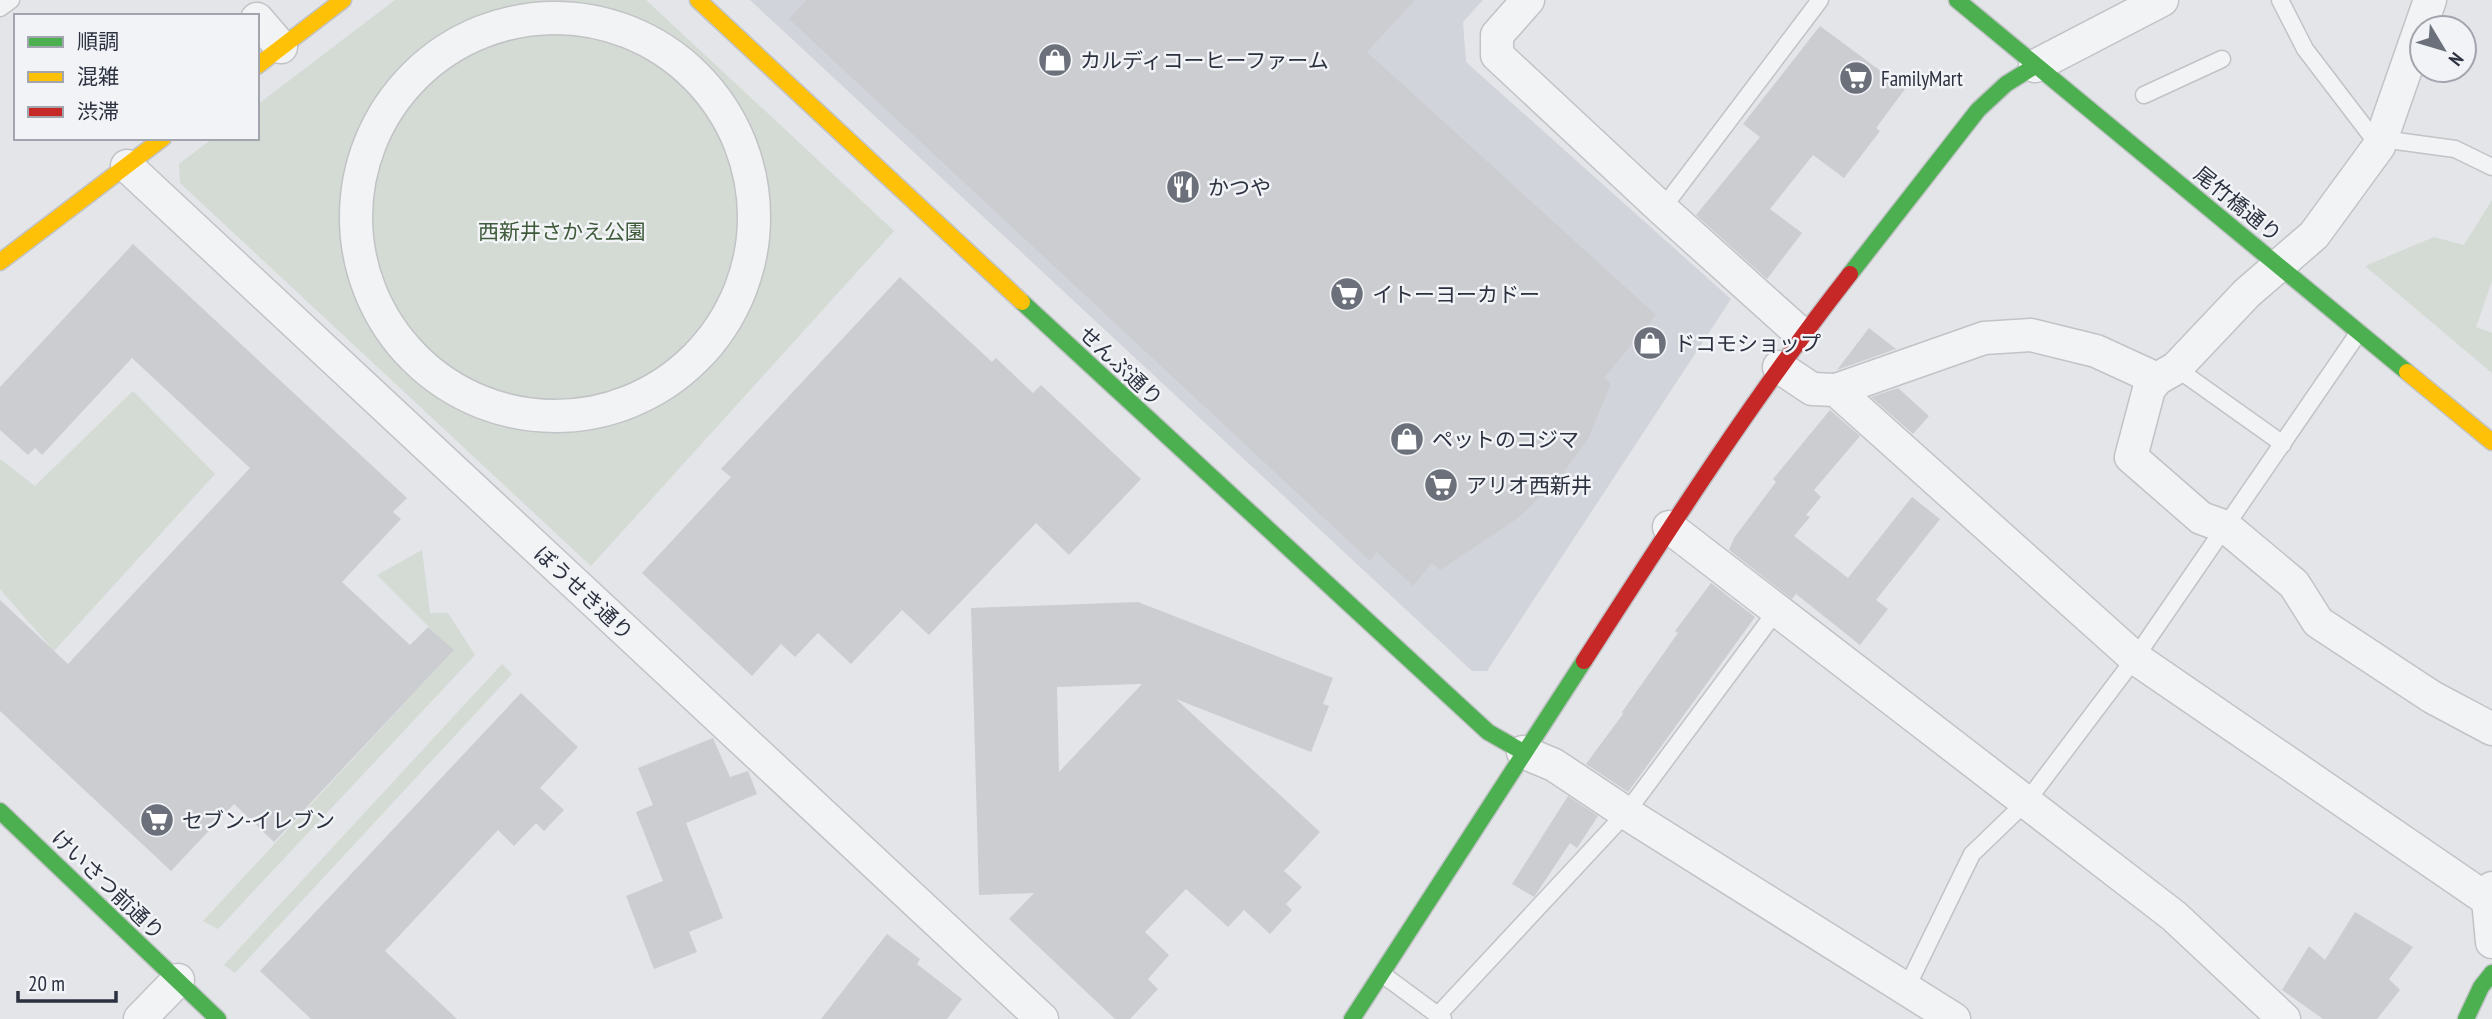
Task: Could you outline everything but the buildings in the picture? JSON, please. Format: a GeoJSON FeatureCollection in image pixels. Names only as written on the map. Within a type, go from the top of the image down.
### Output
{"type":"FeatureCollection","features":[{"type":"Feature","properties":{"kind":"street"},"geometry":{"type":"LineString","coordinates":[[241,0],[253,14]]}},
{"type":"Feature","properties":{"kind":"street"},"geometry":{"type":"LineString","coordinates":[[259,26],[269,56],[343,0]]}},
{"type":"Feature","properties":{"kind":"street","name":"せんぷ通り"},"geometry":{"type":"LineString","coordinates":[[698,0],[866,159],[1488,733],[1523,752]]}},
{"type":"Feature","properties":{"kind":"street"},"geometry":{"type":"LineString","coordinates":[[1528,0],[1497,35],[1497,55],[1802,335]]}},
{"type":"Feature","properties":{"kind":"street","name":"尾竹橋通り"},"geometry":{"type":"LineString","coordinates":[[1956,0],[2492,442]]}},
{"type":"Feature","properties":{"kind":"street"},"geometry":{"type":"LineString","coordinates":[[1352,1019],[1669,527],[1779,367],[1978,110],[2006,84],[2035,66],[2162,0]]}},
{"type":"Feature","properties":{"kind":"street"},"geometry":{"type":"LineString","coordinates":[[2430,0],[2381,142],[2314,235],[2247,293],[2149,389],[2131,457],[2201,518],[2226,527],[2294,584],[2318,622],[2432,697],[2492,729]]}},
{"type":"Feature","properties":{"kind":"street"},"geometry":{"type":"LineString","coordinates":[[534,19],[581,19],[626,30],[668,52],[687,68],[703,83],[731,121],[748,164],[755,211],[750,258],[735,302],[710,342],[682,370],[649,392],[613,407],[574,415],[534,415],[495,407],[459,392],[426,369],[399,341],[378,308],[363,271],[356,232],[358,193],[366,154],[382,118],[411,80],[446,50],[488,29],[534,19]]}},
{"type":"Feature","properties":{"kind":"street"},"geometry":{"type":"LineString","coordinates":[[0,262],[160,140]]}},
{"type":"Feature","properties":{"kind":"street","name":"ぼうせき通り"},"geometry":{"type":"LineString","coordinates":[[127,166],[1042,1019]]}},
{"type":"Feature","properties":{"kind":"street"},"geometry":{"type":"LineString","coordinates":[[1779,367],[1812,389],[1836,390],[1984,338],[2031,335],[2096,351],[2166,374]]}},
{"type":"Feature","properties":{"kind":"street"},"geometry":{"type":"LineString","coordinates":[[1836,390],[2135,658],[2490,894],[2492,942]]}},
{"type":"Feature","properties":{"kind":"street"},"geometry":{"type":"LineString","coordinates":[[1669,527],[2174,916],[2284,1019]]}},
{"type":"Feature","properties":{"kind":"street"},"geometry":{"type":"LineString","coordinates":[[1523,752],[1554,765],[1906,989],[1938,1015]]}},
{"type":"Feature","properties":{"kind":"street","name":"けいさつ前通り"},"geometry":{"type":"LineString","coordinates":[[0,811],[218,1019]]}},
{"type":"Feature","properties":{"kind":"street"},"geometry":{"type":"LineString","coordinates":[[2466,1019],[2481,987],[2492,973]]}},
{"type":"Feature","properties":{"kind":"street"},"geometry":{"type":"LineString","coordinates":[[140,1019],[177,980]]}},
{"type":"Feature","properties":{"kind":"lane"},"geometry":{"type":"LineString","coordinates":[[0,8],[11,0]]}},
{"type":"Feature","properties":{"kind":"lane"},"geometry":{"type":"LineString","coordinates":[[1662,209],[1820,0]]}},
{"type":"Feature","properties":{"kind":"lane"},"geometry":{"type":"LineString","coordinates":[[2280,0],[2305,49],[2381,142],[2455,149],[2492,167]]}},
{"type":"Feature","properties":{"kind":"lane"},"geometry":{"type":"LineString","coordinates":[[2144,95],[2222,60]]}},
{"type":"Feature","properties":{"kind":"lane"},"geometry":{"type":"LineString","coordinates":[[1906,989],[1972,854],[2027,801],[2135,658],[2359,332]]}},
{"type":"Feature","properties":{"kind":"lane"},"geometry":{"type":"LineString","coordinates":[[2166,374],[2283,444]]}},
{"type":"Feature","properties":{"kind":"lane"},"geometry":{"type":"LineString","coordinates":[[1382,974],[1440,1017],[1626,813],[1777,610]]}},
{"type":"Feature","properties":{"kind":"shaded area","name":"アリオ西新井"},"geometry":{"type":"Polygon","coordinates":[[[750,0],[1483,0],[1463,22],[1466,62],[1731,299],[1487,671],[1472,671],[750,0]]]}},
{"type":"Feature","properties":{"kind":"green space","name":"西新井さかえ公園"},"geometry":{"type":"Polygon","coordinates":[[[395,0],[646,0],[894,231],[591,566],[180,183],[179,164],[210,140],[259,140],[259,103],[395,0]]]}},
{"type":"Feature","properties":{"kind":"green space"},"geometry":{"type":"Polygon","coordinates":[[[2492,200],[2492,281],[2476,327],[2492,333],[2492,373],[2365,266],[2434,237],[2464,245],[2492,200]]]}},
{"type":"Feature","properties":{"kind":"green space"},"geometry":{"type":"Polygon","coordinates":[[[133,391],[215,474],[54,651],[0,589],[0,459],[35,486],[133,391]]]}},
{"type":"Feature","properties":{"kind":"green space"},"geometry":{"type":"Polygon","coordinates":[[[422,550],[430,613],[448,613],[475,655],[218,929],[203,921],[453,651],[377,575],[422,550]]]}},
{"type":"Feature","properties":{"kind":"green space"},"geometry":{"type":"Polygon","coordinates":[[[502,664],[512,674],[235,973],[224,965],[502,664]]]}},
{"type":"Feature","properties":{"kind":"traffic: fast"},"geometry":{"type":"LineString","coordinates":[[1957,0],[2407,372]]}},
{"type":"Feature","properties":{"kind":"traffic: fast"},"geometry":{"type":"LineString","coordinates":[[1850,274],[1978,110],[2006,84],[2035,66]]}},
{"type":"Feature","properties":{"kind":"traffic: fast"},"geometry":{"type":"LineString","coordinates":[[1022,302],[1488,732],[1523,752]]}},
{"type":"Feature","properties":{"kind":"traffic: fast"},"geometry":{"type":"LineString","coordinates":[[1352,1019],[1584,661]]}},
{"type":"Feature","properties":{"kind":"traffic: fast"},"geometry":{"type":"LineString","coordinates":[[0,811],[218,1019]]}},
{"type":"Feature","properties":{"kind":"traffic: fast"},"geometry":{"type":"LineString","coordinates":[[2466,1019],[2481,987],[2492,973]]}},
{"type":"Feature","properties":{"kind":"traffic: slow"},"geometry":{"type":"LineString","coordinates":[[259,64],[343,0]]}},
{"type":"Feature","properties":{"kind":"traffic: slow"},"geometry":{"type":"LineString","coordinates":[[698,0],[1022,302]]}},
{"type":"Feature","properties":{"kind":"traffic: slow"},"geometry":{"type":"LineString","coordinates":[[0,262],[160,140]]}},
{"type":"Feature","properties":{"kind":"traffic: slow"},"geometry":{"type":"LineString","coordinates":[[2407,372],[2492,442]]}},
{"type":"Feature","properties":{"kind":"traffic: jam"},"geometry":{"type":"LineString","coordinates":[[1584,661],[1746,416],[1850,274]]}},
{"type":"Feature","properties":{"kind":"place","name":"カルディコーヒーファーム"},"geometry":{"type":"Point","coordinates":[1055,60]}},
{"type":"Feature","properties":{"kind":"place","name":"FamilyMart"},"geometry":{"type":"Point","coordinates":[1856,78]}},
{"type":"Feature","properties":{"kind":"place","name":"かつや"},"geometry":{"type":"Point","coordinates":[1183,187]}},
{"type":"Feature","properties":{"kind":"place","name":"イトーヨーカドー"},"geometry":{"type":"Point","coordinates":[1347,294]}},
{"type":"Feature","properties":{"kind":"place","name":"ドコモショップ"},"geometry":{"type":"Point","coordinates":[1650,343]}},
{"type":"Feature","properties":{"kind":"place","name":"ペットのコジマ"},"geometry":{"type":"Point","coordinates":[1407,439]}},
{"type":"Feature","properties":{"kind":"place","name":"アリオ西新井"},"geometry":{"type":"Point","coordinates":[1441,485]}},
{"type":"Feature","properties":{"kind":"place","name":"セブン-イレブン"},"geometry":{"type":"Point","coordinates":[157,820]}}]}
